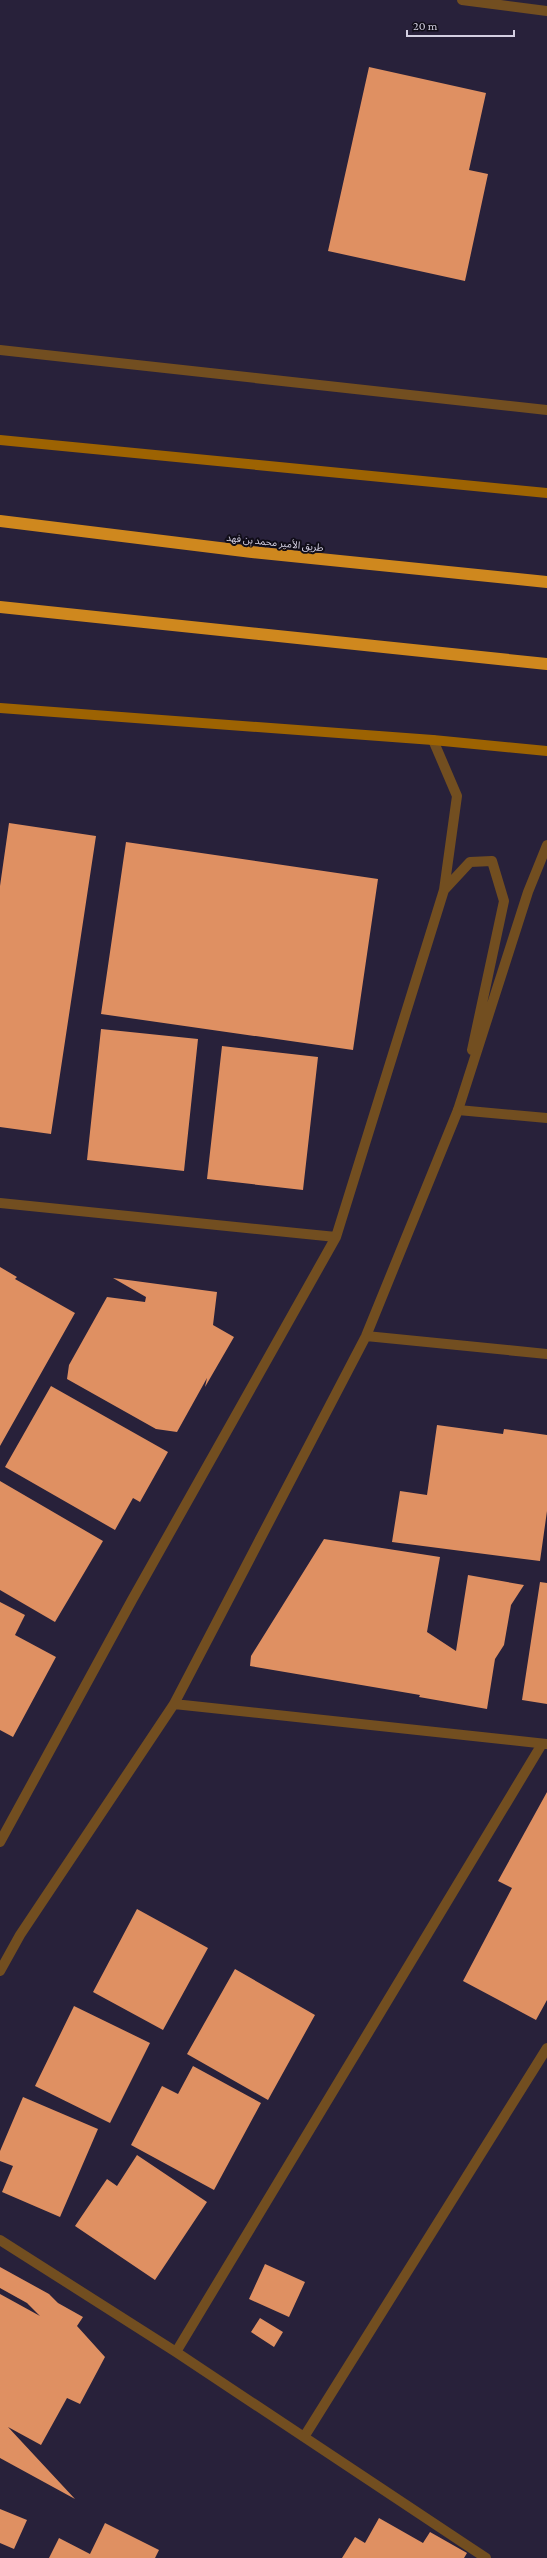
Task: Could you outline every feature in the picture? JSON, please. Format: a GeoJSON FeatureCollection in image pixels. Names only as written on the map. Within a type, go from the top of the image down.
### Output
{"type":"FeatureCollection","features":[{"type":"Feature","properties":{"kind":"highway","name":"طريق الأمير محمد بن فهد"},"geometry":{"type":"LineString","coordinates":[[0,521],[252,552],[547,582]]}},
{"type":"Feature","properties":{"kind":"highway"},"geometry":{"type":"LineString","coordinates":[[0,607],[547,664]]}},
{"type":"Feature","properties":{"kind":"main road"},"geometry":{"type":"LineString","coordinates":[[0,440],[547,493]]}},
{"type":"Feature","properties":{"kind":"main road"},"geometry":{"type":"LineString","coordinates":[[0,708],[433,740],[547,751]]}},
{"type":"Feature","properties":{"kind":"street"},"geometry":{"type":"LineString","coordinates":[[462,0],[547,12]]}},
{"type":"Feature","properties":{"kind":"street"},"geometry":{"type":"LineString","coordinates":[[0,350],[547,410]]}},
{"type":"Feature","properties":{"kind":"street"},"geometry":{"type":"LineString","coordinates":[[0,1842],[132,1600],[336,1237],[444,890],[458,796],[433,740]]}},
{"type":"Feature","properties":{"kind":"street"},"geometry":{"type":"LineString","coordinates":[[0,1970],[20,1935],[174,1704],[366,1336],[458,1110],[528,892],[547,845]]}},
{"type":"Feature","properties":{"kind":"street"},"geometry":{"type":"LineString","coordinates":[[444,890],[470,862],[492,861],[504,901],[458,1110]]}},
{"type":"Feature","properties":{"kind":"street"},"geometry":{"type":"LineString","coordinates":[[458,1110],[547,1118]]}},
{"type":"Feature","properties":{"kind":"street"},"geometry":{"type":"LineString","coordinates":[[0,1203],[336,1237]]}},
{"type":"Feature","properties":{"kind":"street"},"geometry":{"type":"LineString","coordinates":[[366,1336],[547,1354]]}},
{"type":"Feature","properties":{"kind":"street"},"geometry":{"type":"LineString","coordinates":[[174,1704],[545,1744],[176,2352]]}},
{"type":"Feature","properties":{"kind":"street"},"geometry":{"type":"LineString","coordinates":[[304,2437],[547,2048]]}},
{"type":"Feature","properties":{"kind":"street"},"geometry":{"type":"LineString","coordinates":[[0,2240],[176,2352],[486,2558]]}},
{"type":"Feature","properties":{"kind":"building"},"geometry":{"type":"Polygon","coordinates":[[[369,67],[486,93],[469,170],[488,174],[465,281],[328,251],[369,67]]]}},
{"type":"Feature","properties":{"kind":"building"},"geometry":{"type":"Polygon","coordinates":[[[9,823],[96,836],[51,1134],[0,1127],[0,886],[9,823]]]}},
{"type":"Feature","properties":{"kind":"building"},"geometry":{"type":"Polygon","coordinates":[[[126,842],[378,879],[353,1050],[101,1014],[126,842]]]}},
{"type":"Feature","properties":{"kind":"building"},"geometry":{"type":"Polygon","coordinates":[[[101,1029],[198,1039],[184,1171],[87,1160],[101,1029]]]}},
{"type":"Feature","properties":{"kind":"building"},"geometry":{"type":"Polygon","coordinates":[[[222,1046],[318,1057],[303,1190],[207,1179],[222,1046]]]}},
{"type":"Feature","properties":{"kind":"building"},"geometry":{"type":"Polygon","coordinates":[[[0,1267],[17,1277],[15,1279],[75,1313],[0,1446],[0,1267]]]}},
{"type":"Feature","properties":{"kind":"building"},"geometry":{"type":"Polygon","coordinates":[[[113,1278],[217,1292],[213,1325],[234,1337],[205,1387],[207,1378],[177,1432],[156,1429],[67,1379],[69,1365],[107,1297],[145,1302],[146,1297],[113,1278]]]}},
{"type":"Feature","properties":{"kind":"building"},"geometry":{"type":"Polygon","coordinates":[[[51,1386],[168,1452],[140,1502],[133,1498],[115,1530],[5,1467],[51,1386]]]}},
{"type":"Feature","properties":{"kind":"building"},"geometry":{"type":"Polygon","coordinates":[[[437,1425],[503,1434],[504,1429],[547,1435],[547,1511],[540,1561],[392,1542],[400,1491],[427,1495],[437,1425]]]}},
{"type":"Feature","properties":{"kind":"building"},"geometry":{"type":"Polygon","coordinates":[[[0,1481],[103,1541],[55,1622],[0,1590],[0,1481]]]}},
{"type":"Feature","properties":{"kind":"building"},"geometry":{"type":"Polygon","coordinates":[[[324,1539],[440,1557],[427,1632],[456,1651],[468,1575],[524,1585],[511,1605],[504,1645],[495,1659],[487,1709],[419,1697],[420,1695],[250,1666],[251,1656],[324,1539]]]}},
{"type":"Feature","properties":{"kind":"building"},"geometry":{"type":"Polygon","coordinates":[[[540,1582],[547,1583],[547,1704],[522,1700],[540,1582]]]}},
{"type":"Feature","properties":{"kind":"building"},"geometry":{"type":"Polygon","coordinates":[[[0,1602],[25,1615],[15,1635],[56,1657],[13,1737],[0,1730],[0,1602]]]}},
{"type":"Feature","properties":{"kind":"building"},"geometry":{"type":"Polygon","coordinates":[[[547,1792],[547,2000],[536,2020],[463,1981],[512,1888],[498,1881],[547,1792]]]}},
{"type":"Feature","properties":{"kind":"building"},"geometry":{"type":"Polygon","coordinates":[[[137,1909],[208,1948],[163,2030],[93,1992],[137,1909]]]}},
{"type":"Feature","properties":{"kind":"building"},"geometry":{"type":"Polygon","coordinates":[[[235,1969],[315,2015],[268,2100],[187,2054],[235,1969]]]}},
{"type":"Feature","properties":{"kind":"building"},"geometry":{"type":"Polygon","coordinates":[[[74,2006],[150,2043],[110,2123],[35,2086],[74,2006]]]}},
{"type":"Feature","properties":{"kind":"building"},"geometry":{"type":"Polygon","coordinates":[[[193,2066],[261,2103],[214,2190],[131,2145],[162,2086],[178,2094],[193,2066]]]}},
{"type":"Feature","properties":{"kind":"building"},"geometry":{"type":"Polygon","coordinates":[[[23,2097],[98,2129],[60,2217],[2,2192],[13,2166],[0,2161],[0,2151],[23,2097]]]}},
{"type":"Feature","properties":{"kind":"building"},"geometry":{"type":"Polygon","coordinates":[[[137,2155],[207,2202],[155,2280],[75,2226],[107,2179],[117,2186],[137,2155]]]}},
{"type":"Feature","properties":{"kind":"building"},"geometry":{"type":"Polygon","coordinates":[[[265,2264],[305,2282],[289,2317],[249,2299],[265,2264]]]}},
{"type":"Feature","properties":{"kind":"building"},"geometry":{"type":"Polygon","coordinates":[[[0,2267],[49,2294],[58,2303],[83,2317],[77,2326],[105,2357],[80,2404],[67,2398],[41,2445],[8,2427],[75,2499],[0,2458],[0,2294],[40,2316],[27,2303],[0,2288],[0,2267]]]}},
{"type":"Feature","properties":{"kind":"building"},"geometry":{"type":"Polygon","coordinates":[[[260,2318],[283,2332],[274,2347],[251,2332],[260,2318]]]}},
{"type":"Feature","properties":{"kind":"building"},"geometry":{"type":"Polygon","coordinates":[[[0,2509],[27,2520],[14,2549],[0,2543],[0,2509]]]}},
{"type":"Feature","properties":{"kind":"building"},"geometry":{"type":"Polygon","coordinates":[[[379,2518],[423,2543],[430,2532],[467,2553],[464,2558],[342,2558],[355,2537],[365,2543],[379,2518]]]}},
{"type":"Feature","properties":{"kind":"building"},"geometry":{"type":"Polygon","coordinates":[[[105,2523],[159,2550],[155,2558],[49,2558],[59,2538],[90,2554],[105,2523]]]}}]}
